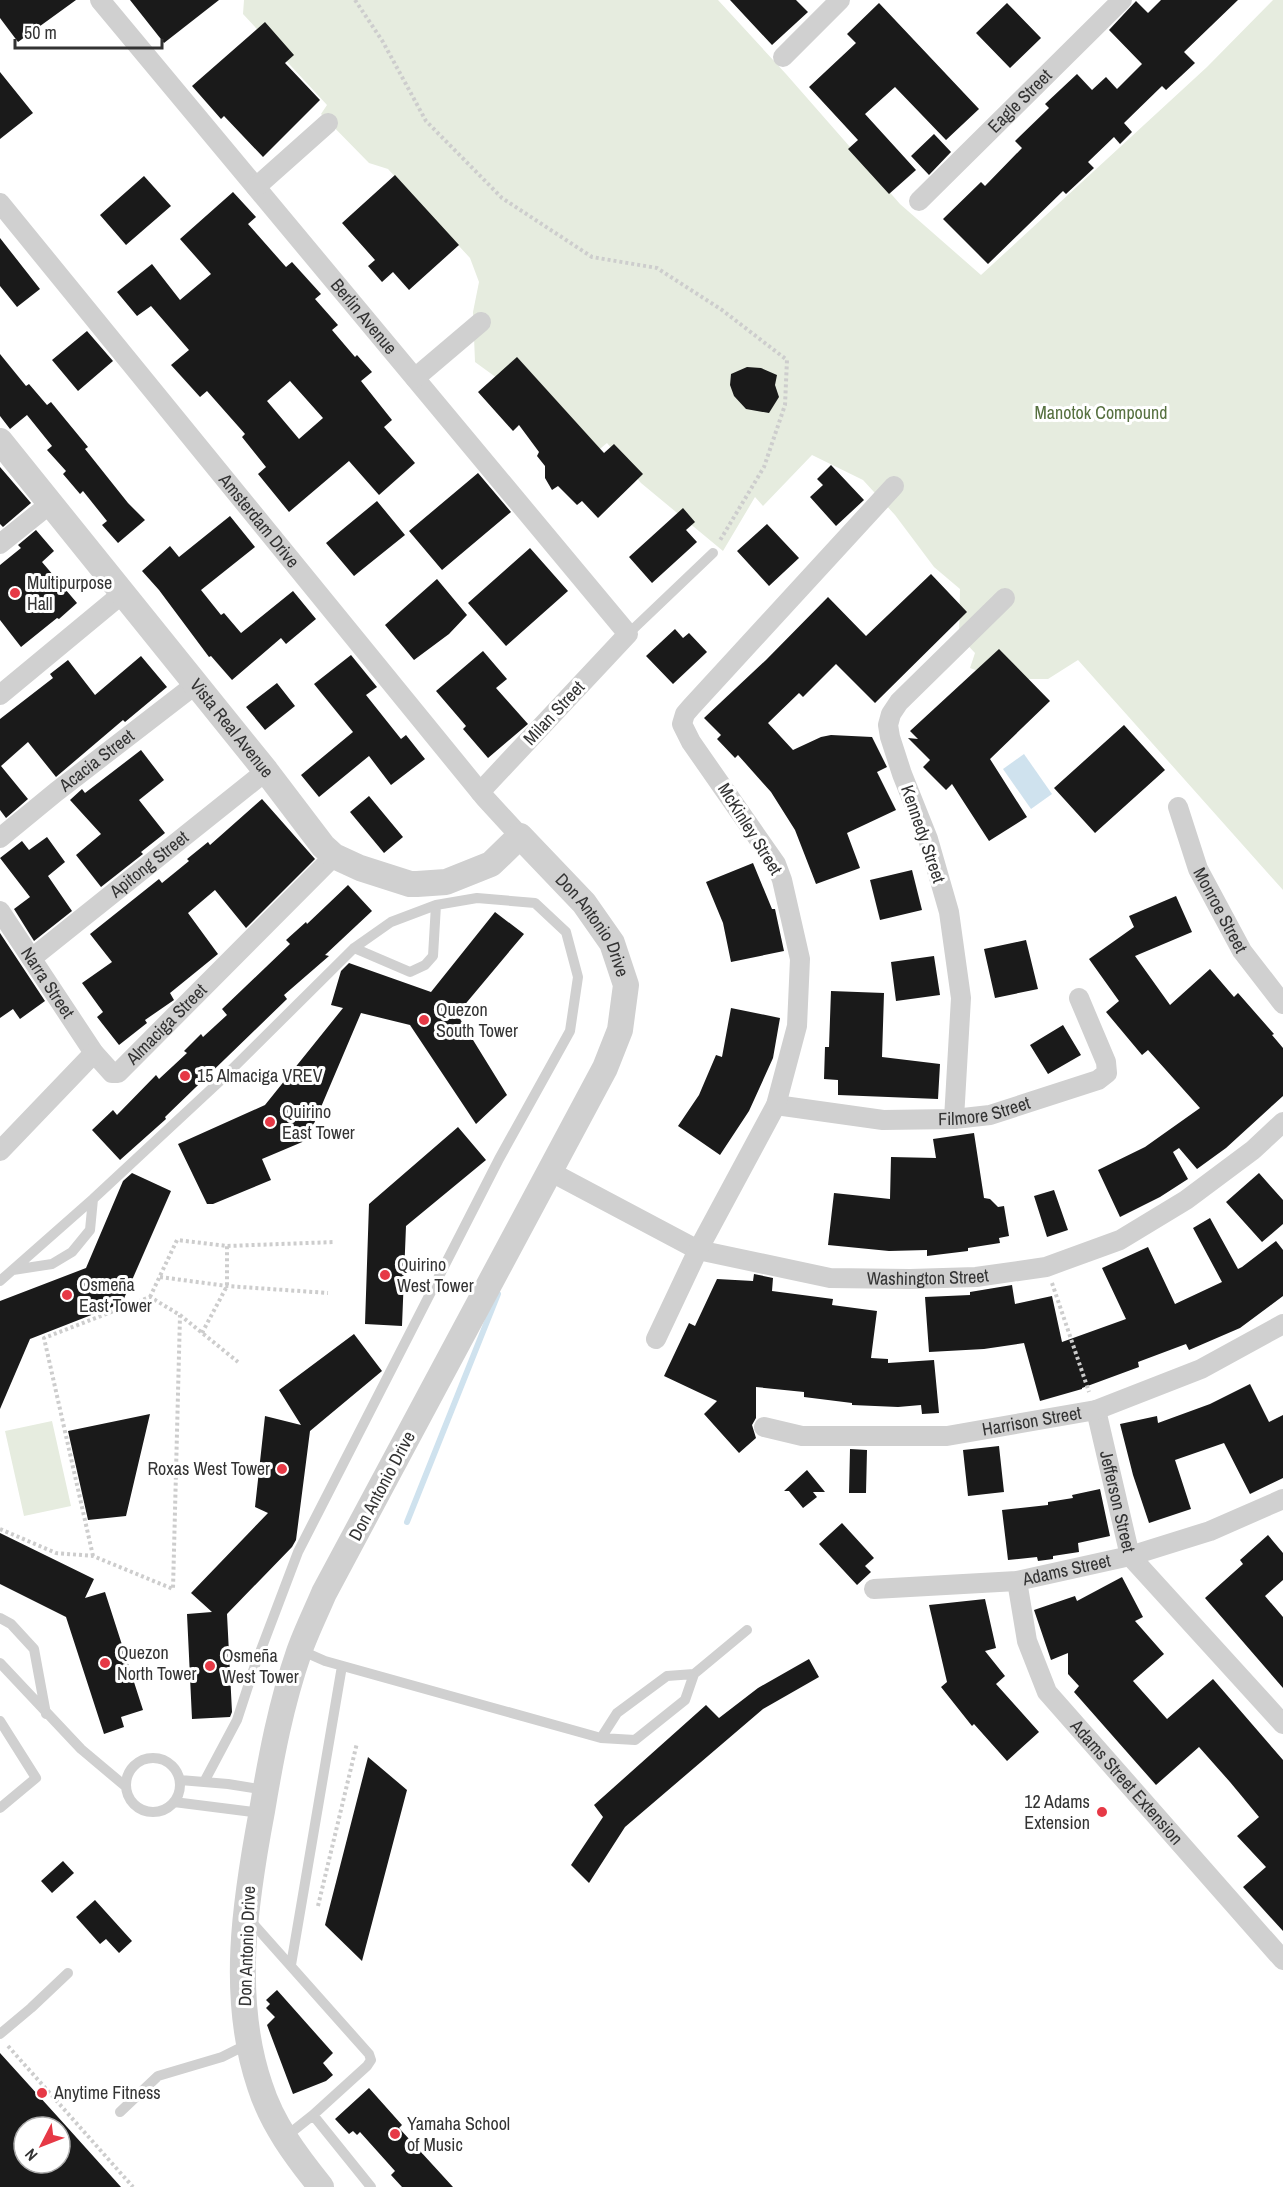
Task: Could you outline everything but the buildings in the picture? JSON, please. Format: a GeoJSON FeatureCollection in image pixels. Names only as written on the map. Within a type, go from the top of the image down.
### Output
{"type":"FeatureCollection","features":[{"type":"Feature","properties":{"kind":"street","name":"Berlin Avenue"},"geometry":{"type":"LineString","coordinates":[[100,0],[628,634]]}},
{"type":"Feature","properties":{"kind":"street"},"geometry":{"type":"LineString","coordinates":[[783,57],[840,0]]}},
{"type":"Feature","properties":{"kind":"street","name":"Eagle Street"},"geometry":{"type":"LineString","coordinates":[[919,201],[1122,0]]}},
{"type":"Feature","properties":{"kind":"street"},"geometry":{"type":"LineString","coordinates":[[256,187],[328,123]]}},
{"type":"Feature","properties":{"kind":"street","name":"Amsterdam Drive"},"geometry":{"type":"LineString","coordinates":[[0,202],[480,792],[520,836]]}},
{"type":"Feature","properties":{"kind":"street"},"geometry":{"type":"LineString","coordinates":[[415,378],[481,322]]}},
{"type":"Feature","properties":{"kind":"street","name":"Vista Real Avenue"},"geometry":{"type":"LineString","coordinates":[[0,441],[266,771],[323,846],[334,856],[360,868],[410,884],[447,882],[491,864],[520,836]]}},
{"type":"Feature","properties":{"kind":"street","name":"McKinley Street"},"geometry":{"type":"LineString","coordinates":[[656,1339],[698,1250],[776,1105],[797,1026],[800,959],[782,880],[776,864],[691,742],[682,724],[685,714],[691,707],[894,486]]}},
{"type":"Feature","properties":{"kind":"street"},"geometry":{"type":"LineString","coordinates":[[0,544],[50,504]]}},
{"type":"Feature","properties":{"kind":"street"},"geometry":{"type":"LineString","coordinates":[[0,695],[122,594]]}},
{"type":"Feature","properties":{"kind":"street","name":"Kennedy Street"},"geometry":{"type":"LineString","coordinates":[[954,1119],[961,998],[949,912],[928,839],[902,774],[888,726],[891,714],[899,702],[1005,598]]}},
{"type":"Feature","properties":{"kind":"street","name":"Milan Street"},"geometry":{"type":"LineString","coordinates":[[480,792],[628,634]]}},
{"type":"Feature","properties":{"kind":"street","name":"Acacia Street"},"geometry":{"type":"LineString","coordinates":[[0,838],[196,684]]}},
{"type":"Feature","properties":{"kind":"street","name":"Apitong Street"},"geometry":{"type":"LineString","coordinates":[[32,958],[266,771]]}},
{"type":"Feature","properties":{"kind":"street","name":"Monroe Street"},"geometry":{"type":"LineString","coordinates":[[1178,807],[1198,869],[1242,951],[1283,1004]]}},
{"type":"Feature","properties":{"kind":"street","name":"Don Antonio Drive"},"geometry":{"type":"LineString","coordinates":[[321,2187],[284,2138],[260,2088],[248,2044],[244,1982],[245,1915],[249,1877],[276,1730],[299,1650],[324,1593],[551,1172],[605,1068],[620,1030],[626,985],[612,943],[584,903],[520,836]]}},
{"type":"Feature","properties":{"kind":"street","name":"Almaciga Street"},"geometry":{"type":"LineString","coordinates":[[94,1053],[112,1073],[118,1073],[126,1067],[334,856]]}},
{"type":"Feature","properties":{"kind":"street","name":"Narra Street"},"geometry":{"type":"LineString","coordinates":[[0,911],[94,1053]]}},
{"type":"Feature","properties":{"kind":"street","name":"Filmore Street"},"geometry":{"type":"LineString","coordinates":[[776,1105],[883,1120],[954,1119],[990,1115],[1098,1080],[1107,1073],[1106,1062],[1078,998]]}},
{"type":"Feature","properties":{"kind":"street"},"geometry":{"type":"LineString","coordinates":[[1,1146],[94,1053]]}},
{"type":"Feature","properties":{"kind":"street","name":"Washington Street"},"geometry":{"type":"LineString","coordinates":[[551,1172],[698,1250],[830,1278],[976,1277],[1046,1267],[1120,1240],[1186,1200],[1253,1150],[1283,1122]]}},
{"type":"Feature","properties":{"kind":"street","name":"Harrison Street"},"geometry":{"type":"LineString","coordinates":[[764,1427],[802,1436],[947,1436],[1095,1410],[1201,1369],[1283,1324]]}},
{"type":"Feature","properties":{"kind":"street","name":"Jefferson Street"},"geometry":{"type":"LineString","coordinates":[[1095,1410],[1130,1556],[1283,1724]]}},
{"type":"Feature","properties":{"kind":"street","name":"Adams Street"},"geometry":{"type":"LineString","coordinates":[[874,1589],[1017,1581],[1130,1556],[1210,1531],[1283,1499]]}},
{"type":"Feature","properties":{"kind":"street","name":"Adams Street Extension"},"geometry":{"type":"LineString","coordinates":[[1017,1581],[1027,1641],[1047,1692],[1283,1960]]}},
{"type":"Feature","properties":{"kind":"lane"},"geometry":{"type":"LineString","coordinates":[[628,634],[713,553]]}},
{"type":"Feature","properties":{"kind":"lane"},"geometry":{"type":"LineString","coordinates":[[0,1281],[93,1199],[221,1080],[354,948],[391,922],[436,905],[477,898],[535,903],[566,932],[578,977],[570,1031],[499,1159],[356,1443],[298,1552],[237,1720],[204,1782]]}},
{"type":"Feature","properties":{"kind":"lane"},"geometry":{"type":"LineString","coordinates":[[354,948],[410,972],[426,965],[433,956],[436,905]]}},
{"type":"Feature","properties":{"kind":"lane"},"geometry":{"type":"LineString","coordinates":[[13,1270],[52,1264],[72,1252],[90,1230],[93,1199]]}},
{"type":"Feature","properties":{"kind":"lane"},"geometry":{"type":"LineString","coordinates":[[0,1618],[11,1624],[34,1649],[46,1714]]}},
{"type":"Feature","properties":{"kind":"lane"},"geometry":{"type":"LineString","coordinates":[[299,1650],[342,1666],[601,1738],[635,1740],[685,1700],[694,1674],[747,1630]]}},
{"type":"Feature","properties":{"kind":"lane"},"geometry":{"type":"LineString","coordinates":[[0,1663],[88,1756],[125,1786]]}},
{"type":"Feature","properties":{"kind":"lane"},"geometry":{"type":"LineString","coordinates":[[291,1965],[342,1666]]}},
{"type":"Feature","properties":{"kind":"lane"},"geometry":{"type":"LineString","coordinates":[[601,1738],[617,1713],[667,1676],[694,1674]]}},
{"type":"Feature","properties":{"kind":"lane"},"geometry":{"type":"LineString","coordinates":[[0,1721],[36,1778],[0,1808]]}},
{"type":"Feature","properties":{"kind":"lane"},"geometry":{"type":"LineString","coordinates":[[151,1758],[168,1762],[180,1780],[179,1792],[174,1802],[160,1811],[144,1811],[130,1801],[125,1786],[126,1777],[135,1764],[143,1759],[151,1758]]}},
{"type":"Feature","properties":{"kind":"lane"},"geometry":{"type":"LineString","coordinates":[[180,1780],[204,1782],[263,1802]]}},
{"type":"Feature","properties":{"kind":"lane"},"geometry":{"type":"LineString","coordinates":[[174,1802],[263,1802]]}},
{"type":"Feature","properties":{"kind":"lane"},"geometry":{"type":"LineString","coordinates":[[245,1915],[369,2054],[371,2060],[313,2115],[284,2138]]}},
{"type":"Feature","properties":{"kind":"lane"},"geometry":{"type":"LineString","coordinates":[[0,2036],[68,1973]]}},
{"type":"Feature","properties":{"kind":"lane"},"geometry":{"type":"LineString","coordinates":[[120,2112],[158,2076],[222,2056],[248,2044]]}},
{"type":"Feature","properties":{"kind":"lane"},"geometry":{"type":"LineString","coordinates":[[313,2115],[371,2187]]}},
{"type":"Feature","properties":{"kind":"path"},"geometry":{"type":"LineString","coordinates":[[355,0],[383,42],[426,122],[502,198],[592,257],[657,268],[722,310],[787,360],[785,405],[764,467],[713,553]]}},
{"type":"Feature","properties":{"kind":"path"},"geometry":{"type":"LineString","coordinates":[[93,1557],[44,1338],[150,1297],[177,1240],[227,1246],[335,1242]]}},
{"type":"Feature","properties":{"kind":"path"},"geometry":{"type":"LineString","coordinates":[[202,1333],[227,1286],[227,1246]]}},
{"type":"Feature","properties":{"kind":"path"},"geometry":{"type":"LineString","coordinates":[[1046,1267],[1095,1410]]}},
{"type":"Feature","properties":{"kind":"path"},"geometry":{"type":"LineString","coordinates":[[159,1276],[227,1286],[328,1293]]}},
{"type":"Feature","properties":{"kind":"path"},"geometry":{"type":"LineString","coordinates":[[150,1297],[180,1316],[238,1362]]}},
{"type":"Feature","properties":{"kind":"path"},"geometry":{"type":"LineString","coordinates":[[0,1529],[56,1553],[93,1557],[173,1589],[180,1316]]}},
{"type":"Feature","properties":{"kind":"path"},"geometry":{"type":"LineString","coordinates":[[317,1910],[357,1743]]}},
{"type":"Feature","properties":{"kind":"path"},"geometry":{"type":"LineString","coordinates":[[0,2036],[133,2187]]}},
{"type":"Feature","properties":{"kind":"green space","name":"Manotok Compound"},"geometry":{"type":"Polygon","coordinates":[[[244,0],[718,0],[900,204],[981,275],[1207,67],[1273,0],[1283,0],[1283,890],[1078,660],[1048,679],[1000,679],[970,668],[975,653],[959,636],[960,589],[934,567],[895,515],[863,480],[812,455],[763,506],[755,497],[723,551],[641,483],[607,443],[589,458],[538,408],[475,362],[473,312],[479,282],[470,258],[388,169],[369,163],[321,114],[327,105],[243,14],[244,0]]]}},
{"type":"Feature","properties":{"kind":"green space"},"geometry":{"type":"Polygon","coordinates":[[[52,1421],[71,1506],[24,1516],[5,1431],[52,1421]]]}},
{"type":"Feature","properties":{"kind":"water"},"geometry":{"type":"Polygon","coordinates":[[[1024,754],[1052,794],[1031,809],[1003,769],[1024,754]]]}},
{"type":"Feature","properties":{"kind":"waterway"},"geometry":{"type":"LineString","coordinates":[[407,1522],[498,1294]]}},
{"type":"Feature","properties":{"kind":"place","name":"Multipurpose Hall"},"geometry":{"type":"Point","coordinates":[15,593]}},
{"type":"Feature","properties":{"kind":"place","name":"Quezon South Tower"},"geometry":{"type":"Point","coordinates":[424,1020]}},
{"type":"Feature","properties":{"kind":"place","name":"15 Almaciga VREV"},"geometry":{"type":"Point","coordinates":[185,1076]}},
{"type":"Feature","properties":{"kind":"place","name":"Quirino East Tower"},"geometry":{"type":"Point","coordinates":[270,1122]}},
{"type":"Feature","properties":{"kind":"place","name":"Quirino West Tower"},"geometry":{"type":"Point","coordinates":[385,1275]}},
{"type":"Feature","properties":{"kind":"place","name":"Osmeña East Tower"},"geometry":{"type":"Point","coordinates":[67,1295]}},
{"type":"Feature","properties":{"kind":"place","name":"Roxas West Tower"},"geometry":{"type":"Point","coordinates":[282,1469]}},
{"type":"Feature","properties":{"kind":"place","name":"Quezon North Tower"},"geometry":{"type":"Point","coordinates":[105,1663]}},
{"type":"Feature","properties":{"kind":"place","name":"Osmeña West Tower"},"geometry":{"type":"Point","coordinates":[210,1666]}},
{"type":"Feature","properties":{"kind":"place","name":"12 Adams Extension"},"geometry":{"type":"Point","coordinates":[1102,1812]}},
{"type":"Feature","properties":{"kind":"place","name":"Anytime Fitness"},"geometry":{"type":"Point","coordinates":[42,2093]}},
{"type":"Feature","properties":{"kind":"place","name":"Yamaha School of Music"},"geometry":{"type":"Point","coordinates":[395,2134]}}]}
